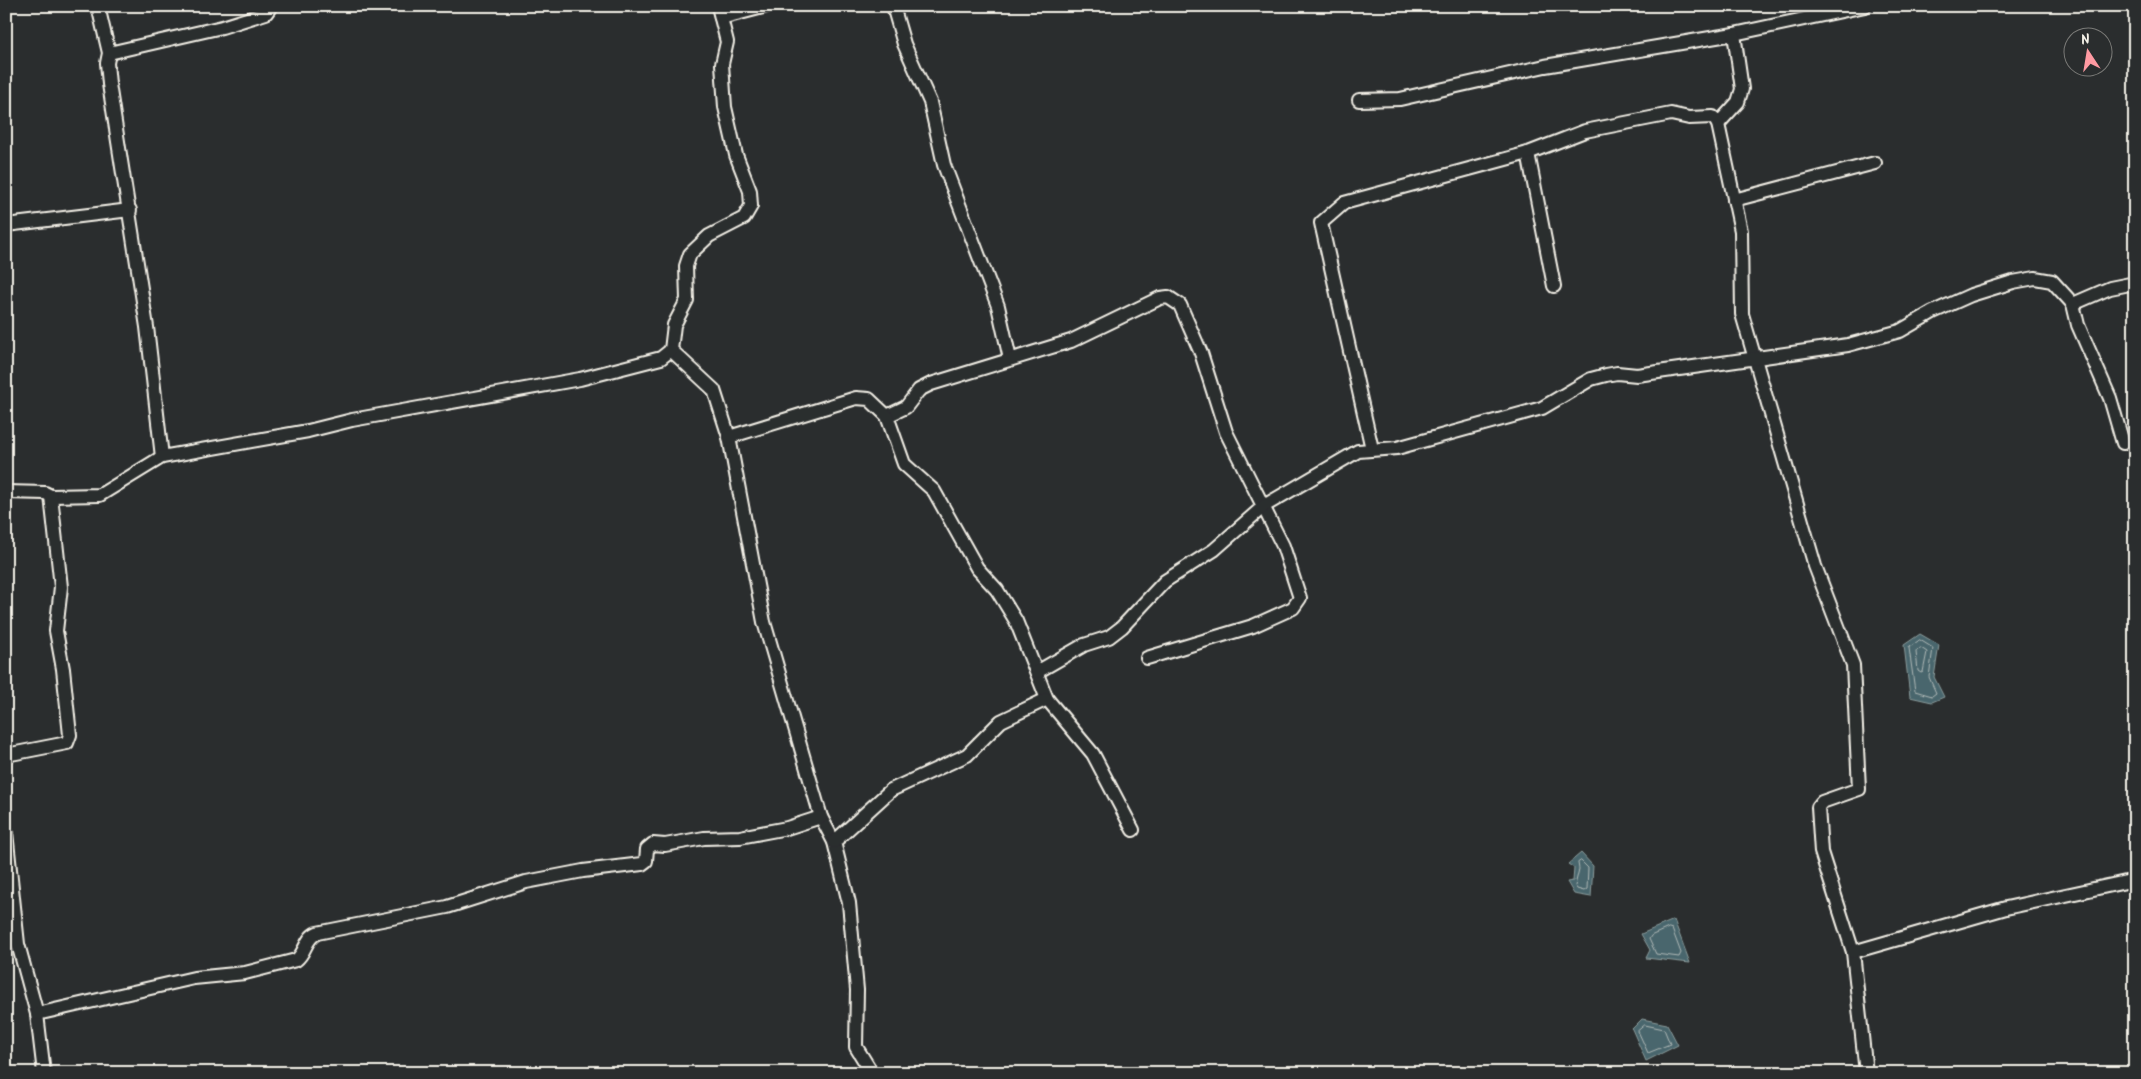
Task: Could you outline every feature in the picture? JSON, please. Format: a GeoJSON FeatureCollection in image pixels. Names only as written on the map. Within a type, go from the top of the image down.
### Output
{"type":"FeatureCollection","features":[{"type":"Feature","properties":{"kind":"street"},"geometry":{"type":"LineString","coordinates":[[98,6],[109,53],[107,63],[109,84],[147,327],[162,457]]}},
{"type":"Feature","properties":{"kind":"street"},"geometry":{"type":"LineString","coordinates":[[109,53],[222,27],[266,13],[271,6]]}},
{"type":"Feature","properties":{"kind":"street"},"geometry":{"type":"LineString","coordinates":[[6,492],[45,493],[51,496],[100,495],[162,457],[308,431],[352,420],[580,379],[661,358],[670,350],[674,325],[687,300],[686,266],[690,254],[709,236],[744,218],[751,206],[750,191],[736,155],[725,107],[722,64],[727,42],[720,12],[768,6]]}},
{"type":"Feature","properties":{"kind":"street"},"geometry":{"type":"LineString","coordinates":[[893,6],[904,44],[930,102],[944,165],[998,306],[1010,359]]}},
{"type":"Feature","properties":{"kind":"street"},"geometry":{"type":"LineString","coordinates":[[1359,100],[1400,99],[1546,66],[1734,34],[1865,6]]}},
{"type":"Feature","properties":{"kind":"street"},"geometry":{"type":"LineString","coordinates":[[1718,124],[1738,102],[1742,88],[1734,34]]}},
{"type":"Feature","properties":{"kind":"street"},"geometry":{"type":"LineString","coordinates":[[1372,449],[1322,223],[1340,208],[1344,202],[1528,153],[1585,131],[1670,114],[1689,118],[1713,118],[1718,124],[1741,231],[1742,314],[1815,566],[1853,664],[1859,789],[1822,802],[1818,807],[1821,852],[1853,952],[1866,1073]]}},
{"type":"Feature","properties":{"kind":"street"},"geometry":{"type":"LineString","coordinates":[[1528,153],[1554,286]]}},
{"type":"Feature","properties":{"kind":"street"},"geometry":{"type":"LineString","coordinates":[[1734,200],[1875,163]]}},
{"type":"Feature","properties":{"kind":"street"},"geometry":{"type":"LineString","coordinates":[[6,225],[130,210]]}},
{"type":"Feature","properties":{"kind":"street"},"geometry":{"type":"LineString","coordinates":[[1036,672],[1084,645],[1109,637],[1122,628],[1165,581],[1214,550],[1264,506],[1358,451],[1397,448],[1542,408],[1591,380],[1606,375],[1617,373],[1637,375],[1848,345],[1900,331],[1934,312],[1971,295],[2013,282],[2036,278],[2052,282],[2073,304],[2078,325],[2110,398],[2123,443]]}},
{"type":"Feature","properties":{"kind":"street"},"geometry":{"type":"LineString","coordinates":[[2073,304],[2110,288],[2135,283]]}},
{"type":"Feature","properties":{"kind":"street"},"geometry":{"type":"LineString","coordinates":[[887,416],[906,407],[919,390],[1071,340],[1160,298],[1168,297],[1180,305],[1200,354],[1226,432],[1284,546],[1300,598],[1293,608],[1253,626],[1147,658]]}},
{"type":"Feature","properties":{"kind":"street"},"geometry":{"type":"LineString","coordinates":[[670,350],[714,390],[729,437],[764,622],[821,817],[834,842],[849,903],[857,990],[856,1047],[872,1073]]}},
{"type":"Feature","properties":{"kind":"street"},"geometry":{"type":"LineString","coordinates":[[729,437],[856,398],[869,399],[887,416],[904,464],[934,491],[977,568],[997,590],[1016,621],[1047,699],[1093,754],[1133,830]]}},
{"type":"Feature","properties":{"kind":"street"},"geometry":{"type":"LineString","coordinates":[[6,755],[67,743],[70,735],[63,669],[56,631],[61,587],[51,496]]}},
{"type":"Feature","properties":{"kind":"street"},"geometry":{"type":"LineString","coordinates":[[834,842],[891,790],[967,755],[1001,721],[1047,699]]}},
{"type":"Feature","properties":{"kind":"street"},"geometry":{"type":"LineString","coordinates":[[37,1014],[194,978],[245,972],[296,960],[311,936],[317,933],[447,907],[526,882],[584,871],[642,864],[646,861],[647,849],[653,844],[665,845],[704,838],[740,837],[787,828],[821,817]]}},
{"type":"Feature","properties":{"kind":"street"},"geometry":{"type":"LineString","coordinates":[[6,832],[18,944],[37,1014],[44,1073]]}},
{"type":"Feature","properties":{"kind":"street"},"geometry":{"type":"LineString","coordinates":[[1853,952],[2006,908],[2135,880]]}},
{"type":"Feature","properties":{"kind":"water"},"geometry":{"type":"Polygon","coordinates":[[[1920,634],[1939,645],[1934,677],[1944,697],[1932,702],[1910,697],[1904,645],[1920,634]]]}},
{"type":"Feature","properties":{"kind":"water"},"geometry":{"type":"Polygon","coordinates":[[[1581,853],[1593,866],[1591,897],[1574,894],[1567,882],[1573,881],[1574,868],[1568,864],[1581,853]]]}},
{"type":"Feature","properties":{"kind":"water"},"geometry":{"type":"Polygon","coordinates":[[[1674,920],[1690,963],[1646,958],[1650,950],[1641,934],[1674,920]]]}},
{"type":"Feature","properties":{"kind":"water"},"geometry":{"type":"Polygon","coordinates":[[[1642,1019],[1667,1024],[1678,1045],[1646,1061],[1632,1029],[1642,1019]]]}}]}
